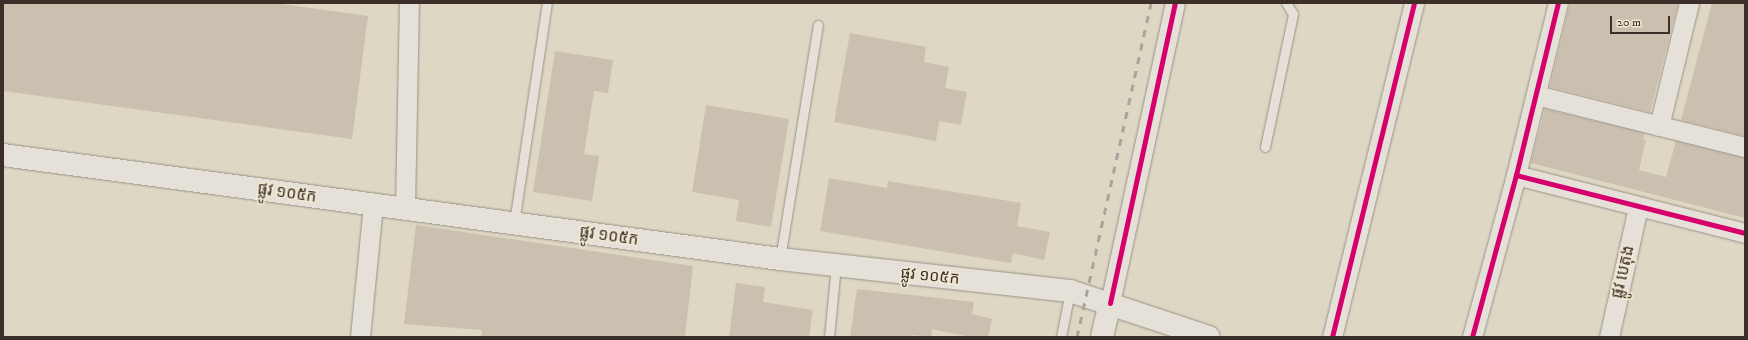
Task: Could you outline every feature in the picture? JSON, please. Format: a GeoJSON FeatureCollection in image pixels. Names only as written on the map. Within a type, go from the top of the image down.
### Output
{"type":"FeatureCollection","features":[{"type":"Feature","properties":{"kind":"main road","name":"ផ្លូវ ១០៥ក"},"geometry":{"type":"LineString","coordinates":[[3,155],[780,259],[1070,291],[1110,303],[1205,336]]}},
{"type":"Feature","properties":{"kind":"main road"},"geometry":{"type":"LineString","coordinates":[[1102,337],[1110,303]]}},
{"type":"Feature","properties":{"kind":"street"},"geometry":{"type":"LineString","coordinates":[[405,208],[409,3]]}},
{"type":"Feature","properties":{"kind":"street"},"geometry":{"type":"LineString","coordinates":[[1110,303],[1175,3]]}},
{"type":"Feature","properties":{"kind":"street"},"geometry":{"type":"LineString","coordinates":[[1332,337],[1414,3]]}},
{"type":"Feature","properties":{"kind":"street"},"geometry":{"type":"LineString","coordinates":[[1472,337],[1516,175],[1558,3]]}},
{"type":"Feature","properties":{"kind":"street"},"geometry":{"type":"LineString","coordinates":[[1659,126],[1688,3]]}},
{"type":"Feature","properties":{"kind":"street"},"geometry":{"type":"LineString","coordinates":[[1536,95],[1745,147]]}},
{"type":"Feature","properties":{"kind":"street"},"geometry":{"type":"LineString","coordinates":[[1516,175],[1745,233]]}},
{"type":"Feature","properties":{"kind":"street"},"geometry":{"type":"LineString","coordinates":[[360,337],[374,204]]}},
{"type":"Feature","properties":{"kind":"street","name":"ផ្លូវ បេតុង"},"geometry":{"type":"LineString","coordinates":[[1609,337],[1638,207]]}},
{"type":"Feature","properties":{"kind":"lane"},"geometry":{"type":"LineString","coordinates":[[514,223],[547,3]]}},
{"type":"Feature","properties":{"kind":"lane"},"geometry":{"type":"LineString","coordinates":[[1265,147],[1293,14],[1286,3]]}},
{"type":"Feature","properties":{"kind":"lane"},"geometry":{"type":"LineString","coordinates":[[780,259],[818,25]]}},
{"type":"Feature","properties":{"kind":"lane"},"geometry":{"type":"LineString","coordinates":[[830,337],[836,265]]}},
{"type":"Feature","properties":{"kind":"lane"},"geometry":{"type":"LineString","coordinates":[[1061,337],[1070,291]]}},
{"type":"Feature","properties":{"kind":"building"},"geometry":{"type":"Polygon","coordinates":[[[3,3],[274,3],[368,16],[352,139],[3,91],[3,3]]]}},
{"type":"Feature","properties":{"kind":"building"},"geometry":{"type":"Polygon","coordinates":[[[1570,3],[1678,3],[1650,112],[1550,87],[1570,3]]]}},
{"type":"Feature","properties":{"kind":"building"},"geometry":{"type":"Polygon","coordinates":[[[1712,3],[1745,3],[1745,136],[1681,120],[1712,3]]]}},
{"type":"Feature","properties":{"kind":"building"},"geometry":{"type":"Polygon","coordinates":[[[850,33],[926,47],[924,62],[949,67],[945,88],[967,92],[961,125],[939,121],[936,141],[834,122],[850,33]]]}},
{"type":"Feature","properties":{"kind":"building"},"geometry":{"type":"Polygon","coordinates":[[[555,51],[613,60],[608,93],[594,91],[584,154],[599,156],[592,201],[533,192],[555,51]]]}},
{"type":"Feature","properties":{"kind":"building"},"geometry":{"type":"Polygon","coordinates":[[[706,105],[789,119],[771,227],[736,221],[739,200],[692,192],[706,105]]]}},
{"type":"Feature","properties":{"kind":"building"},"geometry":{"type":"Polygon","coordinates":[[[1545,109],[1645,133],[1643,139],[1646,140],[1639,170],[1666,177],[1676,141],[1745,158],[1745,218],[1531,163],[1545,109]]]}},
{"type":"Feature","properties":{"kind":"building"},"geometry":{"type":"Polygon","coordinates":[[[829,178],[887,188],[888,181],[1021,203],[1017,226],[1050,232],[1044,260],[1013,253],[1011,263],[820,231],[829,178]]]}},
{"type":"Feature","properties":{"kind":"building"},"geometry":{"type":"Polygon","coordinates":[[[416,225],[693,266],[685,337],[481,337],[482,330],[404,324],[416,225]]]}},
{"type":"Feature","properties":{"kind":"building"},"geometry":{"type":"Polygon","coordinates":[[[736,283],[765,287],[763,302],[813,310],[809,337],[729,337],[736,283]]]}},
{"type":"Feature","properties":{"kind":"building"},"geometry":{"type":"Polygon","coordinates":[[[857,289],[974,302],[972,314],[992,319],[988,337],[970,337],[932,329],[931,337],[912,335],[911,337],[850,337],[857,289]]]}},
{"type":"Feature","properties":{"kind":"railway"},"geometry":{"type":"LineString","coordinates":[[1077,337],[1151,3]]}},
{"type":"Feature","properties":{"kind":"cycle path"},"geometry":{"type":"LineString","coordinates":[[1110,303],[1175,3]]}},
{"type":"Feature","properties":{"kind":"cycle path"},"geometry":{"type":"LineString","coordinates":[[1332,337],[1414,3]]}},
{"type":"Feature","properties":{"kind":"cycle path"},"geometry":{"type":"LineString","coordinates":[[1472,337],[1516,175],[1558,3]]}},
{"type":"Feature","properties":{"kind":"cycle path"},"geometry":{"type":"LineString","coordinates":[[1516,175],[1745,233]]}}]}
